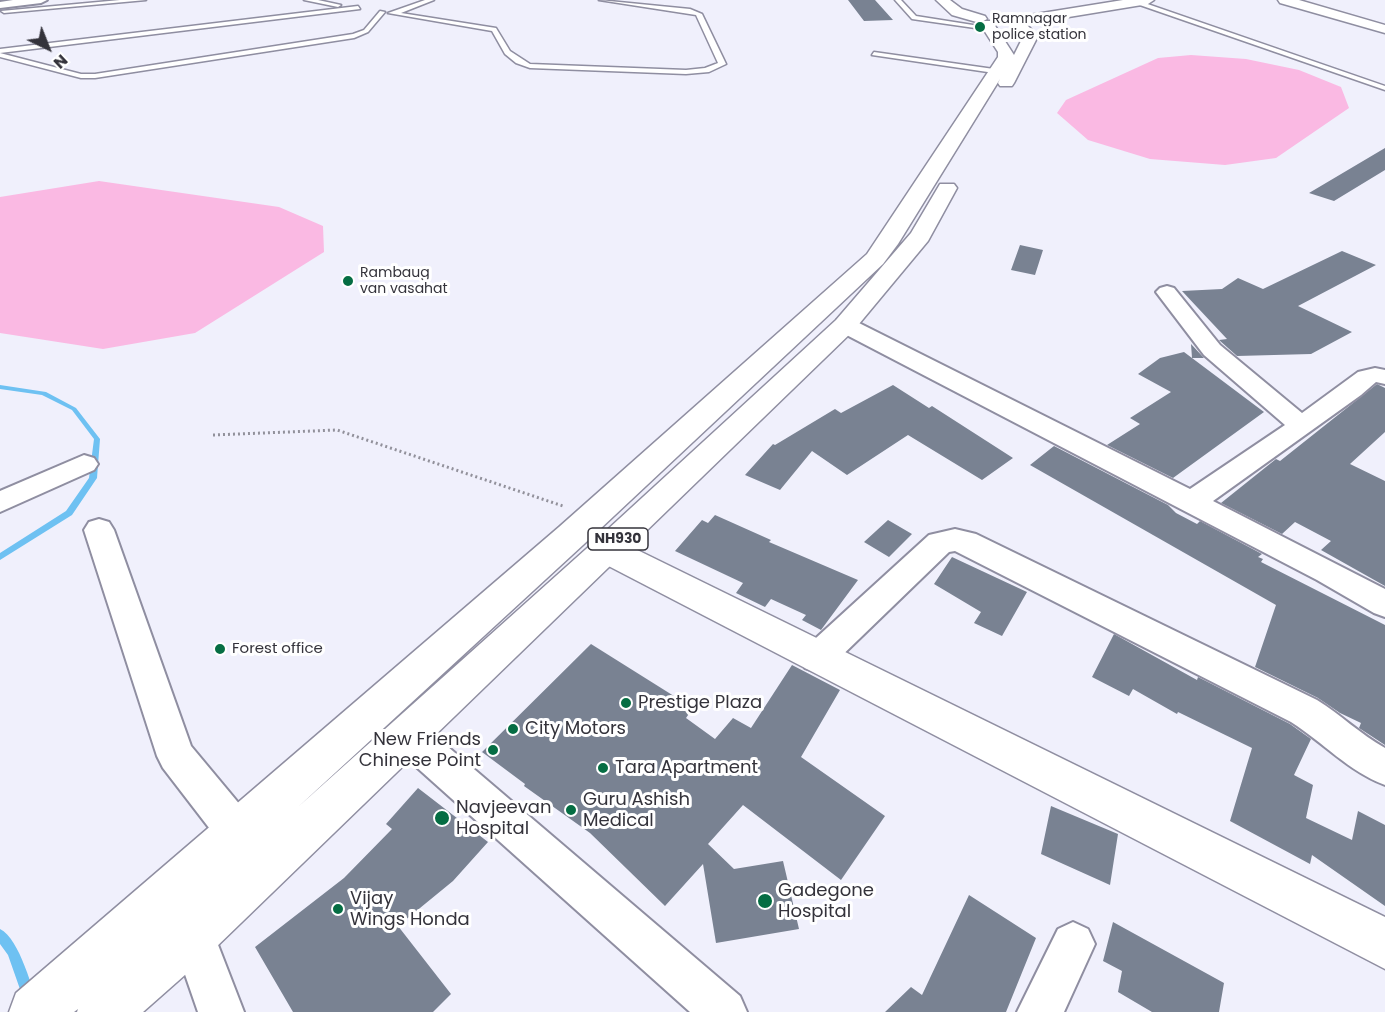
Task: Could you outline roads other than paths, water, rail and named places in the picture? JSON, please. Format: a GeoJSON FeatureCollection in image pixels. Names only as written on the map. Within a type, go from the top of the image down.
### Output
{"type":"FeatureCollection","features":[{"type":"Feature","properties":{"kind":"main road"},"geometry":{"type":"LineString","coordinates":[[942,0],[957,12],[997,21],[1142,1]]}},
{"type":"Feature","properties":{"kind":"main road"},"geometry":{"type":"LineString","coordinates":[[957,0],[966,7],[997,21],[1111,0]]}},
{"type":"Feature","properties":{"kind":"main road"},"geometry":{"type":"LineString","coordinates":[[1285,0],[1385,28]]}},
{"type":"Feature","properties":{"kind":"main road","name":"NH930"},"geometry":{"type":"LineString","coordinates":[[35,1012],[106,990],[193,934],[408,735],[590,534],[875,259],[1032,36],[997,21]]}},
{"type":"Feature","properties":{"kind":"main road","name":"NH930"},"geometry":{"type":"LineString","coordinates":[[106,990],[237,832],[590,534],[845,324],[920,236],[1004,73]]}},
{"type":"Feature","properties":{"kind":"main road"},"geometry":{"type":"LineString","coordinates":[[590,534],[817,658],[1385,944]]}},
{"type":"Feature","properties":{"kind":"street"},"geometry":{"type":"LineString","coordinates":[[1,10],[25,1],[40,0]]}},
{"type":"Feature","properties":{"kind":"street"},"geometry":{"type":"LineString","coordinates":[[1167,292],[1212,350],[1301,425]]}},
{"type":"Feature","properties":{"kind":"street"},"geometry":{"type":"LineString","coordinates":[[845,324],[1328,572],[1385,604]]}},
{"type":"Feature","properties":{"kind":"street"},"geometry":{"type":"LineString","coordinates":[[1191,502],[1352,390],[1368,375],[1382,372]]}},
{"type":"Feature","properties":{"kind":"street"},"geometry":{"type":"LineString","coordinates":[[0,502],[84,464]]}},
{"type":"Feature","properties":{"kind":"street"},"geometry":{"type":"LineString","coordinates":[[99,530],[176,756],[237,832]]}},
{"type":"Feature","properties":{"kind":"street"},"geometry":{"type":"LineString","coordinates":[[817,658],[940,543],[955,540],[965,542],[1304,711],[1326,725],[1351,748],[1385,768]]}},
{"type":"Feature","properties":{"kind":"street"},"geometry":{"type":"LineString","coordinates":[[408,735],[724,1012]]}},
{"type":"Feature","properties":{"kind":"street"},"geometry":{"type":"LineString","coordinates":[[193,934],[221,1012]]}},
{"type":"Feature","properties":{"kind":"street"},"geometry":{"type":"LineString","coordinates":[[1040,1012],[1073,944]]}},
{"type":"Feature","properties":{"kind":"lane"},"geometry":{"type":"LineString","coordinates":[[1,10],[40,0]]}},
{"type":"Feature","properties":{"kind":"lane"},"geometry":{"type":"LineString","coordinates":[[1,10],[143,0]]}},
{"type":"Feature","properties":{"kind":"lane"},"geometry":{"type":"LineString","coordinates":[[0,53],[362,9],[307,0]]}},
{"type":"Feature","properties":{"kind":"lane"},"geometry":{"type":"LineString","coordinates":[[391,13],[431,0]]}},
{"type":"Feature","properties":{"kind":"lane"},"geometry":{"type":"LineString","coordinates":[[374,11],[494,29],[499,34],[503,48],[523,64],[530,66],[686,72],[706,70],[722,64],[699,14],[602,0]]}},
{"type":"Feature","properties":{"kind":"lane"},"geometry":{"type":"LineString","coordinates":[[898,0],[914,18],[997,21]]}},
{"type":"Feature","properties":{"kind":"lane"},"geometry":{"type":"LineString","coordinates":[[1142,1],[1385,88]]}},
{"type":"Feature","properties":{"kind":"lane"},"geometry":{"type":"LineString","coordinates":[[0,53],[61,72],[95,76],[354,36],[366,31],[382,12]]}},
{"type":"Feature","properties":{"kind":"lane"},"geometry":{"type":"LineString","coordinates":[[874,54],[1004,73]]}},
{"type":"Feature","properties":{"kind":"waterway"},"geometry":{"type":"LineString","coordinates":[[0,387],[44,393],[74,409],[97,439],[93,478],[69,513],[0,557]]}},
{"type":"Feature","properties":{"kind":"waterway"},"geometry":{"type":"LineString","coordinates":[[0,935],[13,952],[34,1012]]}},
{"type":"Feature","properties":{"kind":"place","name":"Ramnagar police station"},"geometry":{"type":"Point","coordinates":[980,27]}},
{"type":"Feature","properties":{"kind":"place","name":"Rambaug van vasahat"},"geometry":{"type":"Point","coordinates":[348,281]}},
{"type":"Feature","properties":{"kind":"place","name":"Forest office"},"geometry":{"type":"Point","coordinates":[220,649]}},
{"type":"Feature","properties":{"kind":"place","name":"Prestige Plaza"},"geometry":{"type":"Point","coordinates":[626,703]}},
{"type":"Feature","properties":{"kind":"place","name":"City Motors"},"geometry":{"type":"Point","coordinates":[513,729]}},
{"type":"Feature","properties":{"kind":"place","name":"New Friends Chinese Point"},"geometry":{"type":"Point","coordinates":[493,750]}},
{"type":"Feature","properties":{"kind":"place","name":"Tara Apartment"},"geometry":{"type":"Point","coordinates":[603,768]}},
{"type":"Feature","properties":{"kind":"place","name":"Guru Ashish Medical"},"geometry":{"type":"Point","coordinates":[571,810]}},
{"type":"Feature","properties":{"kind":"place","name":"Navjeevan Hospital"},"geometry":{"type":"Point","coordinates":[442,818]}},
{"type":"Feature","properties":{"kind":"place","name":"Gadegone Hospital"},"geometry":{"type":"Point","coordinates":[765,901]}},
{"type":"Feature","properties":{"kind":"place","name":"Vijay Wings Honda"},"geometry":{"type":"Point","coordinates":[338,909]}}]}
